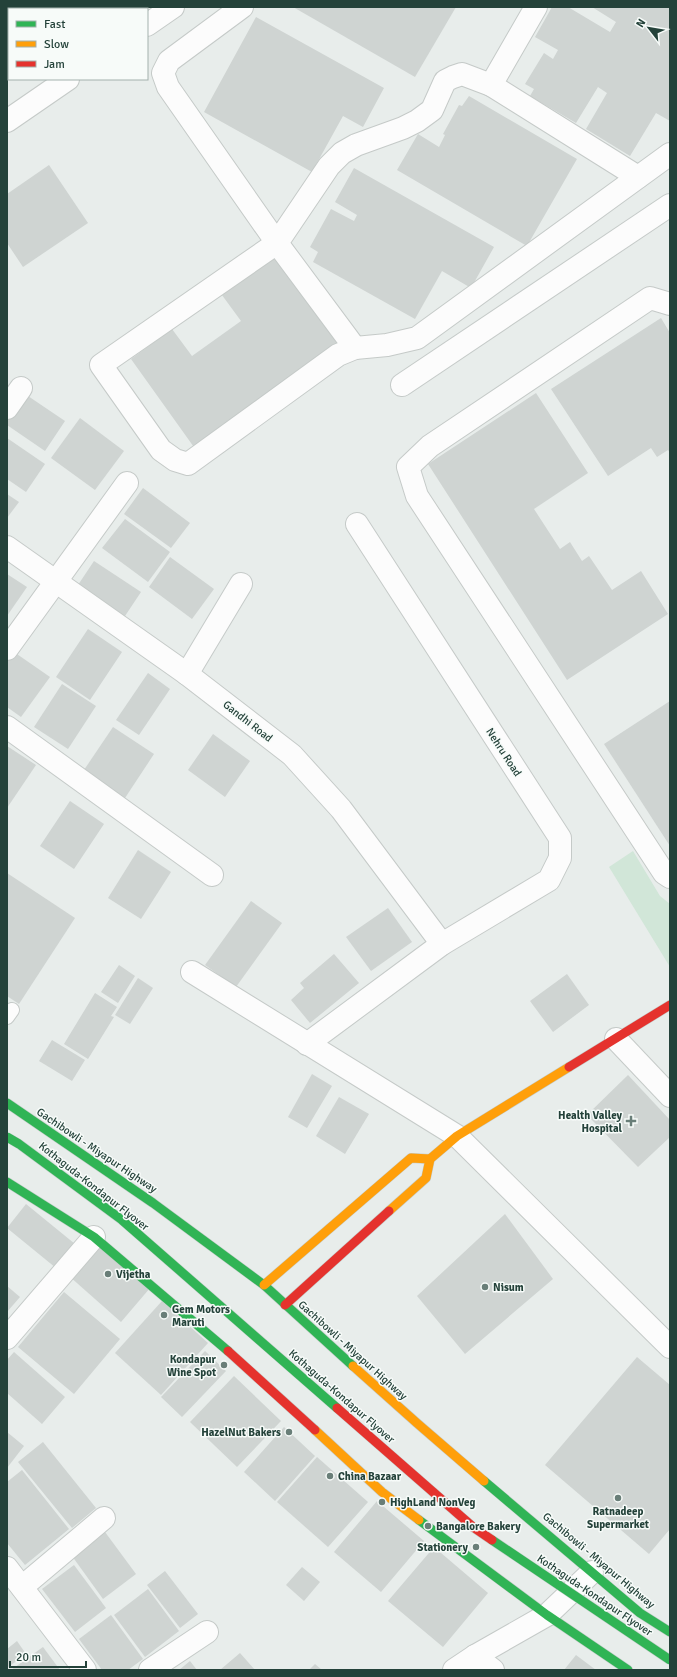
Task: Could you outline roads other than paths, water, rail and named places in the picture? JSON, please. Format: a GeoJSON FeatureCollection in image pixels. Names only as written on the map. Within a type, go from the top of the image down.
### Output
{"type":"FeatureCollection","features":[{"type":"Feature","properties":{"kind":"main road"},"geometry":{"type":"LineString","coordinates":[[285,1305],[426,1178],[430,1159],[457,1136],[670,1005]]}},
{"type":"Feature","properties":{"kind":"main road","name":"Gachibowli - Miyapur Highway"},"geometry":{"type":"LineString","coordinates":[[7,1103],[153,1203],[264,1286],[418,1424],[640,1613],[670,1632]]}},
{"type":"Feature","properties":{"kind":"main road","name":"Kothaguda-Kondapur Flyover"},"geometry":{"type":"LineString","coordinates":[[7,1137],[19,1144],[122,1220],[473,1527],[670,1660]]}},
{"type":"Feature","properties":{"kind":"main road"},"geometry":{"type":"LineString","coordinates":[[264,1286],[411,1158],[430,1159]]}},
{"type":"Feature","properties":{"kind":"main road"},"geometry":{"type":"LineString","coordinates":[[7,1182],[94,1237],[215,1339],[382,1492],[547,1615],[628,1670]]}},
{"type":"Feature","properties":{"kind":"street"},"geometry":{"type":"LineString","coordinates":[[148,24],[173,7]]}},
{"type":"Feature","properties":{"kind":"street"},"geometry":{"type":"LineString","coordinates":[[242,7],[169,61],[163,73],[168,87],[277,244],[355,348]]}},
{"type":"Feature","properties":{"kind":"street"},"geometry":{"type":"LineString","coordinates":[[491,85],[536,7]]}},
{"type":"Feature","properties":{"kind":"street"},"geometry":{"type":"LineString","coordinates":[[638,177],[491,85],[462,74],[453,77],[445,82],[432,110],[417,121],[403,128],[356,145],[342,153],[329,166],[277,244],[102,365],[161,450],[176,460],[188,464],[338,355],[355,348],[387,345],[417,338],[670,154]]}},
{"type":"Feature","properties":{"kind":"street"},"geometry":{"type":"LineString","coordinates":[[7,121],[67,80]]}},
{"type":"Feature","properties":{"kind":"street"},"geometry":{"type":"LineString","coordinates":[[402,385],[670,205]]}},
{"type":"Feature","properties":{"kind":"street"},"geometry":{"type":"LineString","coordinates":[[670,304],[650,298],[430,446],[408,467],[418,496],[664,873],[670,877]]}},
{"type":"Feature","properties":{"kind":"street"},"geometry":{"type":"LineString","coordinates":[[7,408],[21,388]]}},
{"type":"Feature","properties":{"kind":"street"},"geometry":{"type":"LineString","coordinates":[[7,648],[127,482]]}},
{"type":"Feature","properties":{"kind":"street","name":"Nehru Road"},"geometry":{"type":"LineString","coordinates":[[307,1044],[442,944],[549,880],[560,858],[560,838],[357,524]]}},
{"type":"Feature","properties":{"kind":"street","name":"Gandhi Road"},"geometry":{"type":"LineString","coordinates":[[7,547],[187,674],[292,755],[341,809],[442,944]]}},
{"type":"Feature","properties":{"kind":"street"},"geometry":{"type":"LineString","coordinates":[[187,674],[241,584]]}},
{"type":"Feature","properties":{"kind":"street"},"geometry":{"type":"LineString","coordinates":[[7,727],[212,875]]}},
{"type":"Feature","properties":{"kind":"street"},"geometry":{"type":"LineString","coordinates":[[192,972],[457,1136],[670,1347]]}},
{"type":"Feature","properties":{"kind":"street"},"geometry":{"type":"LineString","coordinates":[[616,1039],[670,1096]]}},
{"type":"Feature","properties":{"kind":"street"},"geometry":{"type":"LineString","coordinates":[[7,1338],[94,1237]]}},
{"type":"Feature","properties":{"kind":"street"},"geometry":{"type":"LineString","coordinates":[[22,1587],[104,1518]]}},
{"type":"Feature","properties":{"kind":"street"},"geometry":{"type":"LineString","coordinates":[[7,1568],[85,1670]]}},
{"type":"Feature","properties":{"kind":"street"},"geometry":{"type":"LineString","coordinates":[[454,1670],[475,1656],[547,1615],[592,1572]]}},
{"type":"Feature","properties":{"kind":"street"},"geometry":{"type":"LineString","coordinates":[[150,1670],[207,1632]]}},
{"type":"Feature","properties":{"kind":"street"},"geometry":{"type":"LineString","coordinates":[[475,1656],[493,1670]]}},
{"type":"Feature","properties":{"kind":"place","name":"Health Valley Hospital"},"geometry":{"type":"Point","coordinates":[631,1121]}},
{"type":"Feature","properties":{"kind":"place","name":"Vijetha"},"geometry":{"type":"Point","coordinates":[108,1274]}},
{"type":"Feature","properties":{"kind":"place","name":"Nisum"},"geometry":{"type":"Point","coordinates":[485,1287]}},
{"type":"Feature","properties":{"kind":"place","name":"Gem Motors Maruti"},"geometry":{"type":"Point","coordinates":[164,1315]}},
{"type":"Feature","properties":{"kind":"place","name":"Kondapur Wine Spot"},"geometry":{"type":"Point","coordinates":[224,1365]}},
{"type":"Feature","properties":{"kind":"place","name":"HazelNut Bakers"},"geometry":{"type":"Point","coordinates":[289,1432]}},
{"type":"Feature","properties":{"kind":"place","name":"China Bazaar"},"geometry":{"type":"Point","coordinates":[330,1476]}},
{"type":"Feature","properties":{"kind":"place","name":"Ratnadeep Supermarket"},"geometry":{"type":"Point","coordinates":[618,1498]}},
{"type":"Feature","properties":{"kind":"place","name":"HighLand NonVeg"},"geometry":{"type":"Point","coordinates":[382,1502]}},
{"type":"Feature","properties":{"kind":"place","name":"Bangalore Bakery"},"geometry":{"type":"Point","coordinates":[428,1526]}},
{"type":"Feature","properties":{"kind":"place","name":"Stationery"},"geometry":{"type":"Point","coordinates":[476,1547]}}]}
